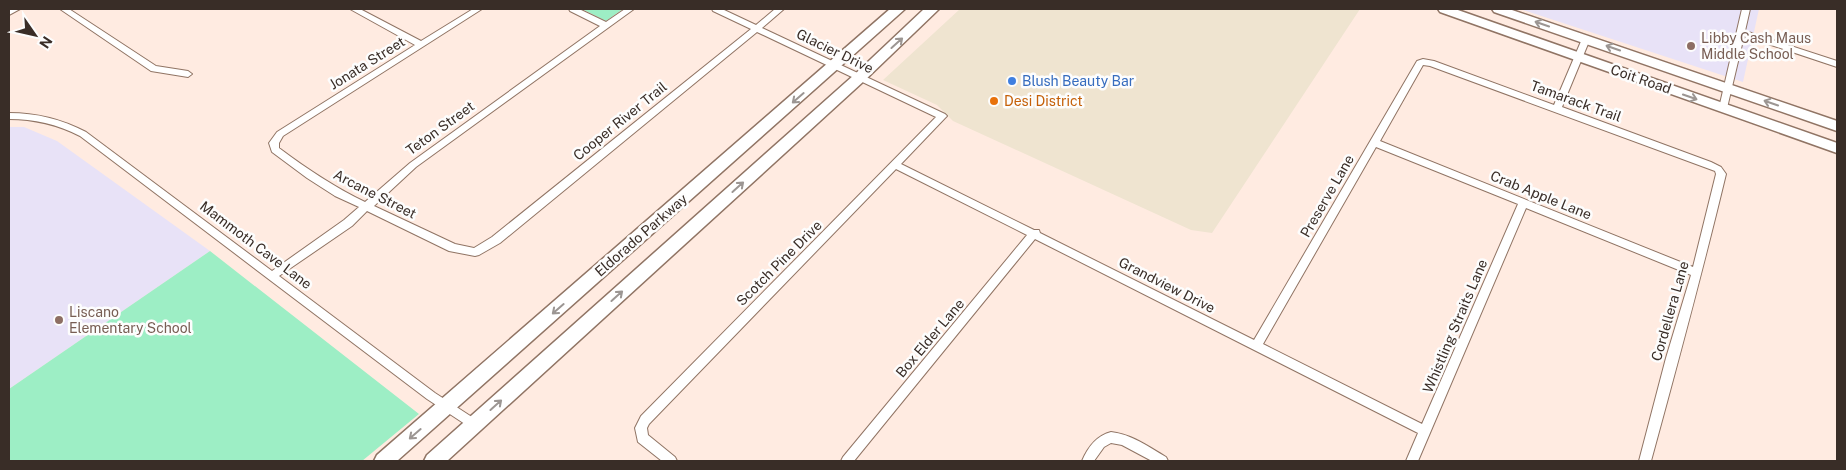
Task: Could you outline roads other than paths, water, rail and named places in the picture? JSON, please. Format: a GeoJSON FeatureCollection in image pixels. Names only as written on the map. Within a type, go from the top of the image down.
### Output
{"type":"FeatureCollection","features":[{"type":"Feature","properties":{"kind":"main road","name":"Eldorado Parkway"},"geometry":{"type":"LineString","coordinates":[[384,461],[898,9]]}},
{"type":"Feature","properties":{"kind":"main road","name":"Eldorado Parkway"},"geometry":{"type":"LineString","coordinates":[[434,461],[859,78],[932,9]]}},
{"type":"Feature","properties":{"kind":"main road","name":"Coit Road"},"geometry":{"type":"LineString","coordinates":[[1444,9],[1837,148]]}},
{"type":"Feature","properties":{"kind":"main road","name":"Coit Road"},"geometry":{"type":"LineString","coordinates":[[1498,9],[1837,126]]}},
{"type":"Feature","properties":{"kind":"street"},"geometry":{"type":"LineString","coordinates":[[9,12],[16,9]]}},
{"type":"Feature","properties":{"kind":"street"},"geometry":{"type":"LineString","coordinates":[[64,9],[154,69],[188,74]]}},
{"type":"Feature","properties":{"kind":"street"},"geometry":{"type":"LineString","coordinates":[[354,9],[422,45]]}},
{"type":"Feature","properties":{"kind":"street","name":"Jonata Street"},"geometry":{"type":"LineString","coordinates":[[274,143],[280,134],[478,9]]}},
{"type":"Feature","properties":{"kind":"street"},"geometry":{"type":"LineString","coordinates":[[572,9],[606,26]]}},
{"type":"Feature","properties":{"kind":"street","name":"Teton Street"},"geometry":{"type":"LineString","coordinates":[[272,276],[348,223],[413,165],[630,9]]}},
{"type":"Feature","properties":{"kind":"street","name":"Glacier Drive"},"geometry":{"type":"LineString","coordinates":[[716,9],[942,116]]}},
{"type":"Feature","properties":{"kind":"street","name":"Cooper River Trail"},"geometry":{"type":"LineString","coordinates":[[475,252],[496,240],[780,9]]}},
{"type":"Feature","properties":{"kind":"street"},"geometry":{"type":"LineString","coordinates":[[1723,108],[1746,9]]}},
{"type":"Feature","properties":{"kind":"street"},"geometry":{"type":"LineString","coordinates":[[1740,32],[1837,64]]}},
{"type":"Feature","properties":{"kind":"street"},"geometry":{"type":"LineString","coordinates":[[1557,108],[1586,39]]}},
{"type":"Feature","properties":{"kind":"street","name":"Tamarack Trail"},"geometry":{"type":"LineString","coordinates":[[1423,62],[1431,63],[1557,108],[1718,169]]}},
{"type":"Feature","properties":{"kind":"street","name":"Preserve Lane"},"geometry":{"type":"LineString","coordinates":[[1256,346],[1374,142],[1420,64],[1423,62]]}},
{"type":"Feature","properties":{"kind":"street","name":"Mammoth Cave Lane"},"geometry":{"type":"LineString","coordinates":[[9,116],[32,115],[61,123],[82,134],[446,407],[474,425]]}},
{"type":"Feature","properties":{"kind":"street","name":"Scotch Pine Drive"},"geometry":{"type":"LineString","coordinates":[[671,461],[647,443],[640,432],[642,424],[655,408],[896,165],[942,116]]}},
{"type":"Feature","properties":{"kind":"street","name":"Crab Apple Lane"},"geometry":{"type":"LineString","coordinates":[[1374,142],[1697,273]]}},
{"type":"Feature","properties":{"kind":"street","name":"Arcane Street"},"geometry":{"type":"LineString","coordinates":[[274,143],[275,150],[310,176],[338,193],[453,248],[475,252]]}},
{"type":"Feature","properties":{"kind":"street","name":"Grandview Drive"},"geometry":{"type":"LineString","coordinates":[[896,165],[1426,431]]}},
{"type":"Feature","properties":{"kind":"street","name":"Cordellera Lane"},"geometry":{"type":"LineString","coordinates":[[1644,461],[1722,176],[1718,169]]}},
{"type":"Feature","properties":{"kind":"street","name":"Whistling Straits Lane"},"geometry":{"type":"LineString","coordinates":[[1412,461],[1524,202]]}},
{"type":"Feature","properties":{"kind":"street","name":"Box Elder Lane"},"geometry":{"type":"LineString","coordinates":[[847,461],[1034,233]]}},
{"type":"Feature","properties":{"kind":"street"},"geometry":{"type":"LineString","coordinates":[[1088,461],[1100,443],[1108,438],[1117,438],[1127,442],[1162,461]]}},
{"type":"Feature","properties":{"kind":"place","name":"Libby Cash Maus Middle School"},"geometry":{"type":"Point","coordinates":[1691,46]}},
{"type":"Feature","properties":{"kind":"place","name":"Blush Beauty Bar"},"geometry":{"type":"Point","coordinates":[1012,81]}},
{"type":"Feature","properties":{"kind":"place","name":"Desi District"},"geometry":{"type":"Point","coordinates":[994,101]}},
{"type":"Feature","properties":{"kind":"place","name":"Liscano Elementary School"},"geometry":{"type":"Point","coordinates":[59,320]}}]}
